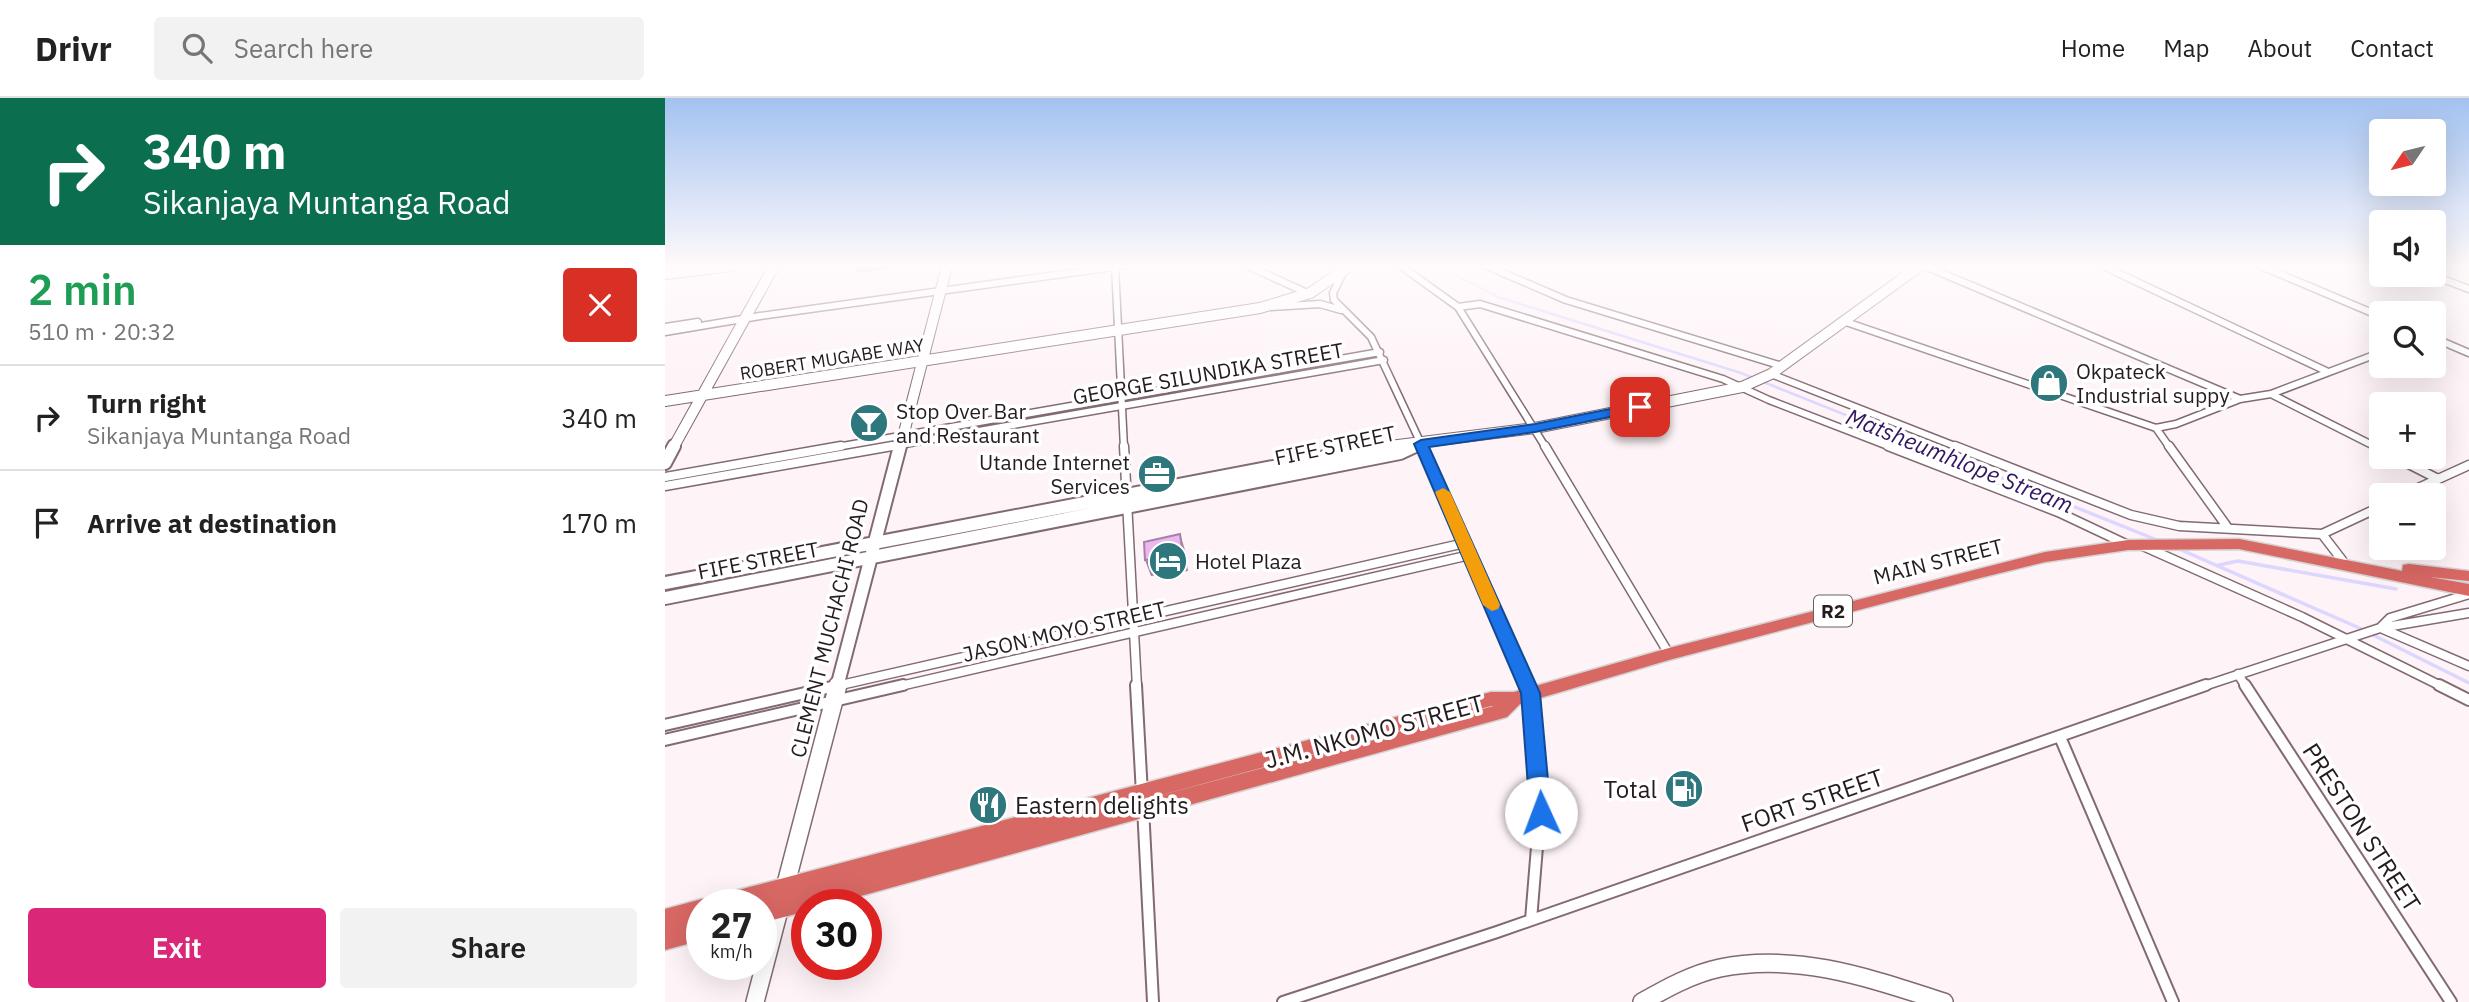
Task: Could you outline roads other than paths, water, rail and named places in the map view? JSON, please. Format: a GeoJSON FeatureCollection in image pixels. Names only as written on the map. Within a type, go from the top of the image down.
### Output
{"type":"FeatureCollection","features":[{"type":"Feature","properties":{"kind":"highway","name":"MAIN STREET"},"geometry":{"type":"LineString","coordinates":[[1522,696],[1669,654],[2045,557],[2141,544],[2239,544],[2299,554]]}},
{"type":"Feature","properties":{"kind":"highway","name":"R2"},"geometry":{"type":"LineString","coordinates":[[2299,554],[2469,576]]}},
{"type":"Feature","properties":{"kind":"highway","name":"R2"},"geometry":{"type":"LineString","coordinates":[[2299,554],[2469,592]]}},
{"type":"Feature","properties":{"kind":"highway","name":"J.M. NKOMO STREET"},"geometry":{"type":"LineString","coordinates":[[777,889],[1500,712],[1522,696]]}},
{"type":"Feature","properties":{"kind":"highway","name":"J.M. NKOMO STREET"},"geometry":{"type":"LineString","coordinates":[[777,909],[1142,801]]}},
{"type":"Feature","properties":{"kind":"highway"},"geometry":{"type":"LineString","coordinates":[[665,919],[686,913]]}},
{"type":"Feature","properties":{"kind":"highway"},"geometry":{"type":"LineString","coordinates":[[665,939],[686,933]]}},
{"type":"Feature","properties":{"kind":"street"},"geometry":{"type":"LineString","coordinates":[[665,463],[750,308]]}},
{"type":"Feature","properties":{"kind":"street"},"geometry":{"type":"LineString","coordinates":[[665,327],[818,308]]}},
{"type":"Feature","properties":{"kind":"street","name":"CLEMENT MUCHACHI ROAD"},"geometry":{"type":"LineString","coordinates":[[777,901],[786,887],[935,308]]}},
{"type":"Feature","properties":{"kind":"street"},"geometry":{"type":"LineString","coordinates":[[1118,308],[1153,1002]]}},
{"type":"Feature","properties":{"kind":"street","name":"ROBERT MUGABE WAY"},"geometry":{"type":"LineString","coordinates":[[1118,327],[1222,308]]}},
{"type":"Feature","properties":{"kind":"street","name":"ROBERT MUGABE WAY"},"geometry":{"type":"LineString","coordinates":[[665,394],[704,391],[1118,327],[1259,308]]}},
{"type":"Feature","properties":{"kind":"street"},"geometry":{"type":"LineString","coordinates":[[1333,308],[1347,313]]}},
{"type":"Feature","properties":{"kind":"street"},"geometry":{"type":"LineString","coordinates":[[1342,308],[1371,337],[1382,356],[1470,555],[1522,696],[1541,798],[1531,920]]}},
{"type":"Feature","properties":{"kind":"street"},"geometry":{"type":"LineString","coordinates":[[1459,308],[1535,428],[1669,654]]}},
{"type":"Feature","properties":{"kind":"street"},"geometry":{"type":"LineString","coordinates":[[1494,308],[1745,386],[2141,544],[2350,638],[2469,700]]}},
{"type":"Feature","properties":{"kind":"street"},"geometry":{"type":"LineString","coordinates":[[1593,308],[1782,366]]}},
{"type":"Feature","properties":{"kind":"street","name":"FIFE STREET"},"geometry":{"type":"LineString","coordinates":[[665,598],[872,551],[1127,501],[1400,453],[1421,444],[1535,428],[1745,386],[1769,376],[1866,308]]}},
{"type":"Feature","properties":{"kind":"street"},"geometry":{"type":"LineString","coordinates":[[2023,308],[2240,399]]}},
{"type":"Feature","properties":{"kind":"street"},"geometry":{"type":"LineString","coordinates":[[2192,308],[2326,372]]}},
{"type":"Feature","properties":{"kind":"street"},"geometry":{"type":"LineString","coordinates":[[665,332],[745,318]]}},
{"type":"Feature","properties":{"kind":"street"},"geometry":{"type":"LineString","coordinates":[[1846,323],[2156,428],[2176,424],[2240,399],[2271,394],[2369,357]]}},
{"type":"Feature","properties":{"kind":"street"},"geometry":{"type":"LineString","coordinates":[[2446,343],[2469,353]]}},
{"type":"Feature","properties":{"kind":"street","name":"GEORGE SILUNDIKA STREET"},"geometry":{"type":"LineString","coordinates":[[665,477],[901,440],[1382,356]]}},
{"type":"Feature","properties":{"kind":"street"},"geometry":{"type":"LineString","coordinates":[[1769,376],[2131,515],[2179,526],[2322,534],[2369,512]]}},
{"type":"Feature","properties":{"kind":"street","name":"ROBERT MUGABE WAY"},"geometry":{"type":"LineString","coordinates":[[665,401],[704,391]]}},
{"type":"Feature","properties":{"kind":"street"},"geometry":{"type":"LineString","coordinates":[[2271,394],[2369,443]]}},
{"type":"Feature","properties":{"kind":"street"},"geometry":{"type":"LineString","coordinates":[[2156,428],[2228,528]]}},
{"type":"Feature","properties":{"kind":"street","name":"GEORGE SILUNDIKA STREET"},"geometry":{"type":"LineString","coordinates":[[665,486],[901,440]]}},
{"type":"Feature","properties":{"kind":"street"},"geometry":{"type":"LineString","coordinates":[[2429,483],[2469,465]]}},
{"type":"Feature","properties":{"kind":"street"},"geometry":{"type":"LineString","coordinates":[[2418,469],[2438,479]]}},
{"type":"Feature","properties":{"kind":"street"},"geometry":{"type":"LineString","coordinates":[[2322,534],[2342,560]]}},
{"type":"Feature","properties":{"kind":"street","name":"JASON MOYO STREET"},"geometry":{"type":"LineString","coordinates":[[665,725],[1465,543]]}},
{"type":"Feature","properties":{"kind":"street","name":"FIFE STREET"},"geometry":{"type":"LineString","coordinates":[[665,583],[872,551]]}},
{"type":"Feature","properties":{"kind":"street","name":"JASON MOYO STREET"},"geometry":{"type":"LineString","coordinates":[[665,740],[1470,555]]}},
{"type":"Feature","properties":{"kind":"street"},"geometry":{"type":"LineString","coordinates":[[2378,628],[2387,620],[2403,613],[2469,592]]}},
{"type":"Feature","properties":{"kind":"street"},"geometry":{"type":"LineString","coordinates":[[2378,628],[2469,613]]}},
{"type":"Feature","properties":{"kind":"street"},"geometry":{"type":"LineString","coordinates":[[2378,628],[2469,666]]}},
{"type":"Feature","properties":{"kind":"street","name":"FORT STREET"},"geometry":{"type":"LineString","coordinates":[[1283,1002],[1531,920],[2238,674],[2378,628]]}},
{"type":"Feature","properties":{"kind":"street","name":"PRESTON STREET"},"geometry":{"type":"LineString","coordinates":[[2238,674],[2451,1002]]}},
{"type":"Feature","properties":{"kind":"street"},"geometry":{"type":"LineString","coordinates":[[2060,737],[2173,1002]]}},
{"type":"Feature","properties":{"kind":"street"},"geometry":{"type":"LineString","coordinates":[[1642,1002],[1666,986],[1702,971],[1744,961],[1772,961],[1845,973],[1944,1002]]}},
{"type":"Feature","properties":{"kind":"street","name":"CLEMENT MUCHACHI ROAD"},"geometry":{"type":"LineString","coordinates":[[755,1002],[759,980]]}},
{"type":"Feature","properties":{"kind":"waterway","name":"Matsheumhlope Stream"},"geometry":{"type":"LineString","coordinates":[[1534,308],[1741,373],[1928,448]]}},
{"type":"Feature","properties":{"kind":"waterway","name":"Matsheumhlope Stream"},"geometry":{"type":"LineString","coordinates":[[1923,446],[2162,542]]}},
{"type":"Feature","properties":{"kind":"waterway","name":"Matsheumhlope Stream"},"geometry":{"type":"LineString","coordinates":[[2179,549],[2364,630]]}},
{"type":"Feature","properties":{"kind":"waterway"},"geometry":{"type":"LineString","coordinates":[[2219,565],[2238,561],[2396,589]]}},
{"type":"Feature","properties":{"kind":"waterway","name":"Matsheumhlope Stream"},"geometry":{"type":"LineString","coordinates":[[2371,634],[2469,683]]}},
{"type":"Feature","properties":{"kind":"place","name":"Okpateck Industrial suppy"},"geometry":{"type":"Point","coordinates":[2049,383]}},
{"type":"Feature","properties":{"kind":"place","name":"Stop Over Bar and Restaurant"},"geometry":{"type":"Point","coordinates":[869,423]}},
{"type":"Feature","properties":{"kind":"place","name":"Utande Internet Services"},"geometry":{"type":"Point","coordinates":[1157,474]}},
{"type":"Feature","properties":{"kind":"place","name":"Hotel Plaza"},"geometry":{"type":"Point","coordinates":[1168,561]}},
{"type":"Feature","properties":{"kind":"place","name":"Total"},"geometry":{"type":"Point","coordinates":[1684,789]}},
{"type":"Feature","properties":{"kind":"place","name":"Eastern delights"},"geometry":{"type":"Point","coordinates":[988,805]}}]}
